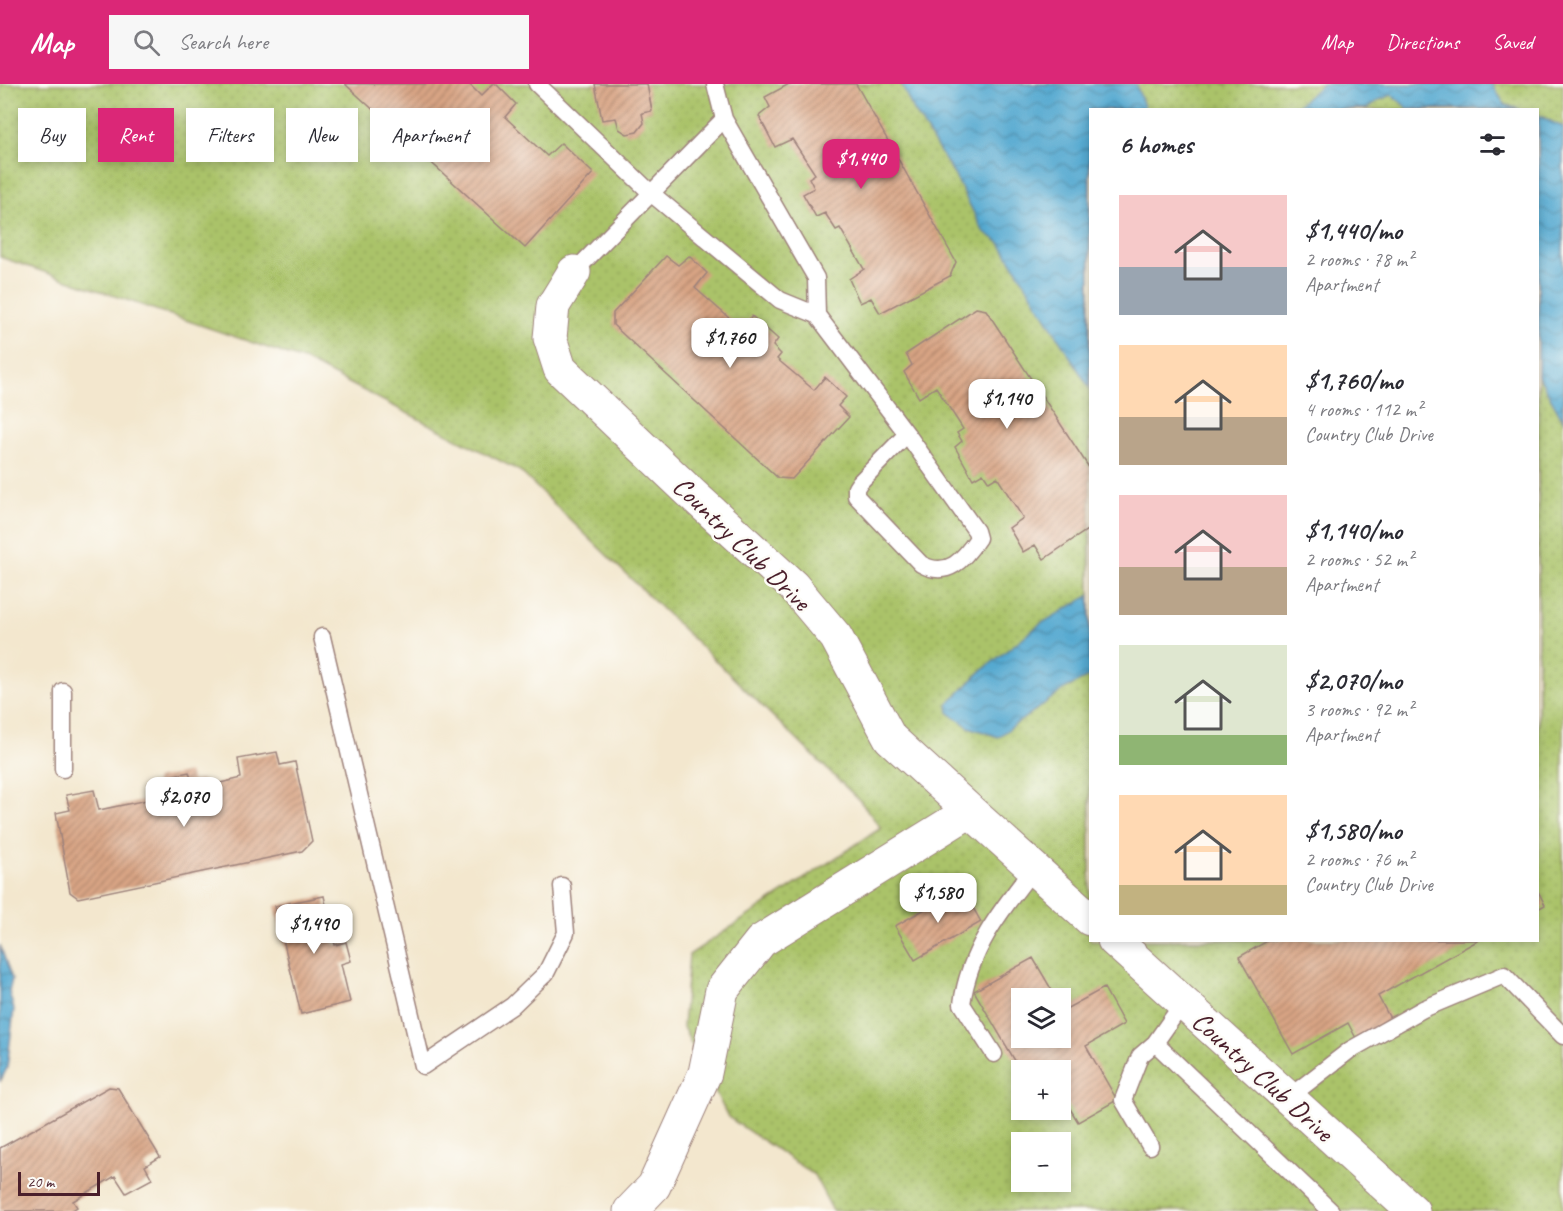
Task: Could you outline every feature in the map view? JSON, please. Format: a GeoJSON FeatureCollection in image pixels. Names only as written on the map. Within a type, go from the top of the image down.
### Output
{"type":"FeatureCollection","features":[{"type":"Feature","properties":{"kind":"street","name":"Country Club Drive"},"geometry":{"type":"LineString","coordinates":[[574,272],[553,306],[550,338],[560,369],[793,586],[836,637],[890,738],[1089,918]]}},
{"type":"Feature","properties":{"kind":"street"},"geometry":{"type":"LineString","coordinates":[[630,1211],[654,1186],[705,1073],[722,990],[761,941],[970,811]]}},
{"type":"Feature","properties":{"kind":"street","name":"Country Club Drive"},"geometry":{"type":"LineString","coordinates":[[1116,942],[1413,1211]]}},
{"type":"Feature","properties":{"kind":"lane"},"geometry":{"type":"LineString","coordinates":[[537,84],[652,194],[780,300],[817,315],[907,434],[976,531],[978,538],[956,565],[931,570],[921,564],[856,496],[856,488],[860,482],[907,434]]}},
{"type":"Feature","properties":{"kind":"lane"},"geometry":{"type":"LineString","coordinates":[[716,84],[724,119],[816,278],[817,315]]}},
{"type":"Feature","properties":{"kind":"lane"},"geometry":{"type":"LineString","coordinates":[[574,272],[724,119]]}},
{"type":"Feature","properties":{"kind":"lane"},"geometry":{"type":"LineString","coordinates":[[322,637],[423,1066],[512,1006],[546,973],[566,933],[562,886]]}},
{"type":"Feature","properties":{"kind":"lane"},"geometry":{"type":"LineString","coordinates":[[63,691],[63,769]]}},
{"type":"Feature","properties":{"kind":"lane"},"geometry":{"type":"LineString","coordinates":[[994,1054],[962,1004],[964,985],[974,955],[999,913],[1034,868]]}},
{"type":"Feature","properties":{"kind":"lane"},"geometry":{"type":"LineString","coordinates":[[1288,1098],[1359,1045],[1423,1009],[1504,975],[1563,1036]]}},
{"type":"Feature","properties":{"kind":"lane"},"geometry":{"type":"LineString","coordinates":[[1150,1146],[1123,1100],[1140,1056],[1155,1043],[1183,1003]]}},
{"type":"Feature","properties":{"kind":"lane"},"geometry":{"type":"LineString","coordinates":[[1155,1043],[1331,1211]]}},
{"type":"Feature","properties":{"kind":"green space"},"geometry":{"type":"Polygon","coordinates":[[[0,84],[1563,84],[1563,1211],[833,1211],[814,1175],[728,1117],[683,1027],[689,955],[881,828],[860,801],[520,471],[306,361],[0,257],[0,84]]]}},
{"type":"Feature","properties":{"kind":"water"},"geometry":{"type":"Polygon","coordinates":[[[901,84],[1136,84],[1145,108],[1089,108],[1089,387],[1000,243],[983,231],[955,176],[913,109],[901,84]]]}},
{"type":"Feature","properties":{"kind":"water"},"geometry":{"type":"Polygon","coordinates":[[[1323,84],[1492,84],[1505,105],[1516,108],[1408,108],[1392,95],[1379,100],[1368,108],[1294,108],[1323,84]]]}},
{"type":"Feature","properties":{"kind":"water"},"geometry":{"type":"Polygon","coordinates":[[[1539,115],[1563,127],[1563,420],[1539,377],[1539,115]]]}},
{"type":"Feature","properties":{"kind":"water"},"geometry":{"type":"Polygon","coordinates":[[[1089,596],[1089,676],[1066,688],[998,737],[969,727],[949,713],[948,704],[980,672],[1040,624],[1089,596]]]}},
{"type":"Feature","properties":{"kind":"water"},"geometry":{"type":"Polygon","coordinates":[[[0,945],[12,979],[9,992],[14,1009],[7,1068],[0,1082],[0,945]]]}},
{"type":"Feature","properties":{"kind":"building"},"geometry":{"type":"Polygon","coordinates":[[[345,84],[469,84],[481,96],[493,84],[496,84],[516,104],[505,117],[547,156],[561,143],[593,173],[525,248],[431,162],[490,162],[490,108],[371,108],[345,84]]]}},
{"type":"Feature","properties":{"kind":"building"},"geometry":{"type":"Polygon","coordinates":[[[595,84],[647,84],[652,111],[642,113],[644,123],[637,132],[627,134],[619,129],[616,118],[602,120],[595,84]]]}},
{"type":"Feature","properties":{"kind":"building"},"geometry":{"type":"Polygon","coordinates":[[[789,84],[856,84],[956,262],[950,276],[880,313],[871,298],[860,303],[849,279],[864,269],[840,228],[836,230],[825,213],[816,217],[803,194],[814,188],[809,178],[815,174],[792,139],[775,147],[759,116],[770,107],[765,97],[789,84]]]}},
{"type":"Feature","properties":{"kind":"building"},"geometry":{"type":"Polygon","coordinates":[[[666,256],[678,265],[689,256],[707,273],[695,288],[737,325],[741,320],[746,323],[752,316],[778,339],[773,346],[781,354],[777,359],[814,390],[825,377],[846,397],[838,406],[849,417],[792,479],[778,478],[613,325],[613,313],[666,256]]]}},
{"type":"Feature","properties":{"kind":"building"},"geometry":{"type":"Polygon","coordinates":[[[976,308],[986,310],[1089,467],[1089,529],[1044,559],[1035,545],[1023,552],[1009,528],[1023,518],[997,477],[989,482],[983,473],[973,479],[955,447],[962,441],[957,433],[963,429],[936,387],[919,398],[904,372],[912,365],[906,354],[976,308]]]}},
{"type":"Feature","properties":{"kind":"building"},"geometry":{"type":"Polygon","coordinates":[[[277,752],[280,765],[295,762],[312,841],[302,851],[78,898],[70,892],[56,813],[70,810],[66,795],[94,790],[99,810],[147,800],[147,793],[157,789],[155,779],[189,772],[192,782],[202,780],[204,787],[241,778],[238,759],[277,752]]]}},
{"type":"Feature","properties":{"kind":"building"},"geometry":{"type":"Polygon","coordinates":[[[962,888],[981,922],[915,960],[895,926],[962,888]]]}},
{"type":"Feature","properties":{"kind":"building"},"geometry":{"type":"Polygon","coordinates":[[[1539,893],[1545,905],[1539,908],[1539,893]]]}},
{"type":"Feature","properties":{"kind":"building"},"geometry":{"type":"Polygon","coordinates":[[[324,896],[335,945],[346,942],[351,961],[341,964],[350,1002],[301,1014],[275,906],[324,896]]]}},
{"type":"Feature","properties":{"kind":"building"},"geometry":{"type":"Polygon","coordinates":[[[1265,942],[1475,942],[1378,996],[1393,1024],[1358,1042],[1348,1023],[1293,1054],[1239,957],[1265,942]]]}},
{"type":"Feature","properties":{"kind":"building"},"geometry":{"type":"Polygon","coordinates":[[[1033,958],[1051,988],[1011,988],[1011,1048],[1071,1048],[1071,1006],[1104,988],[1124,1024],[1086,1046],[1117,1100],[1078,1122],[1071,1110],[1071,1060],[1015,1060],[974,991],[1033,958]]]}},
{"type":"Feature","properties":{"kind":"building"},"geometry":{"type":"Polygon","coordinates":[[[109,1087],[118,1088],[160,1157],[145,1166],[152,1179],[126,1193],[115,1176],[73,1201],[77,1207],[71,1211],[0,1211],[0,1148],[109,1087]]]}}]}
